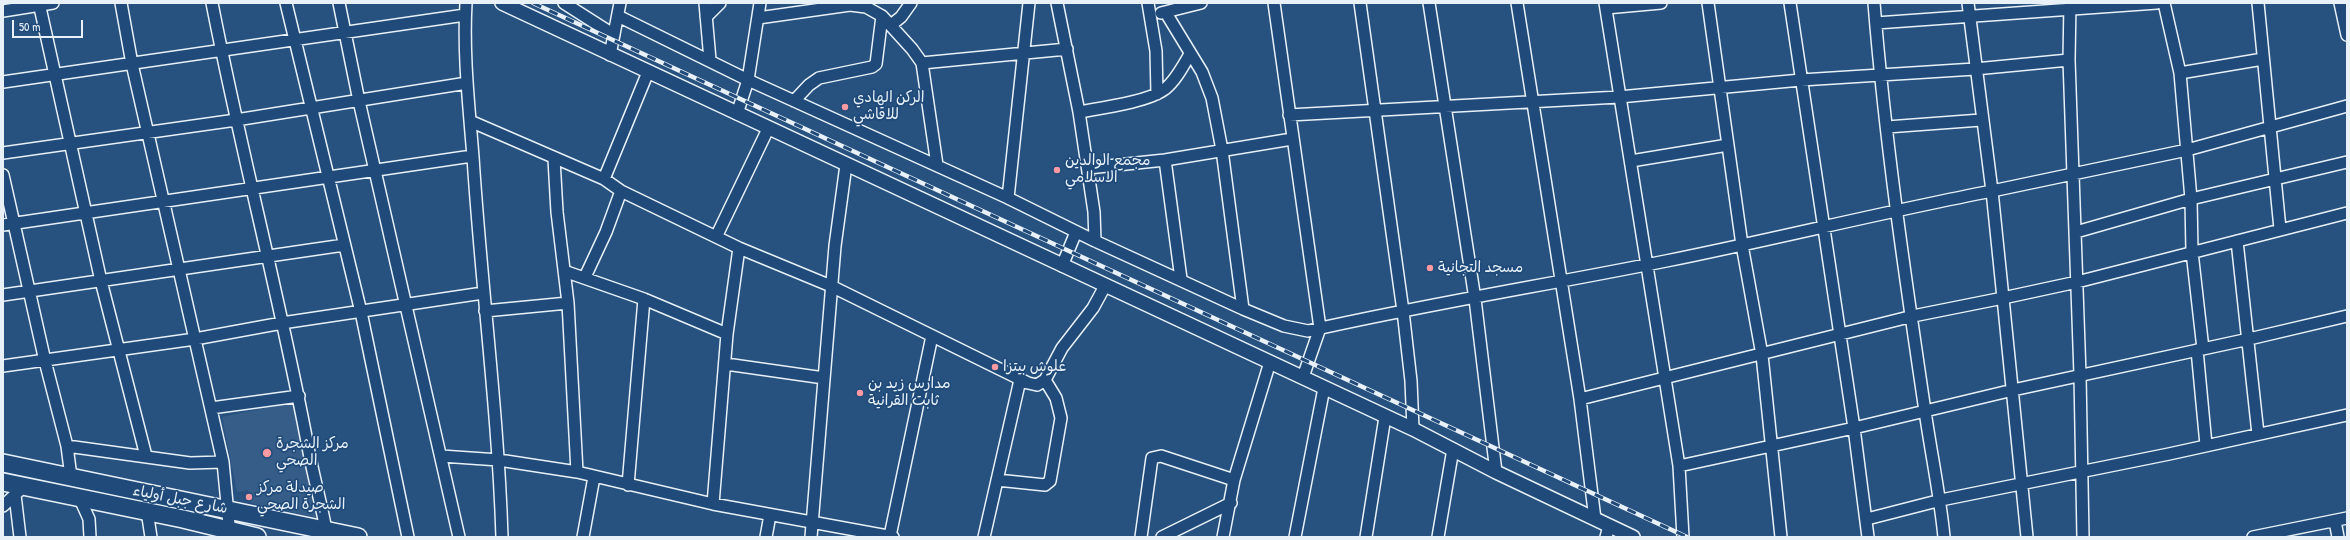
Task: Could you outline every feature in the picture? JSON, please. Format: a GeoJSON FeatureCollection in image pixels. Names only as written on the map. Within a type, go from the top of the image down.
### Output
{"type":"FeatureCollection","features":[{"type":"Feature","properties":{"kind":"main road","name":"شارع جبل أولياء"},"geometry":{"type":"LineString","coordinates":[[3,463],[358,537]]}},
{"type":"Feature","properties":{"kind":"main road","name":"شارع جبل أولياء"},"geometry":{"type":"LineString","coordinates":[[3,482],[19,491],[80,498],[147,511],[230,533],[257,537]]}},
{"type":"Feature","properties":{"kind":"street"},"geometry":{"type":"LineString","coordinates":[[3,11],[39,4],[53,3]]}},
{"type":"Feature","properties":{"kind":"street"},"geometry":{"type":"LineString","coordinates":[[121,3],[132,64],[149,132],[163,201],[223,462],[230,533]]}},
{"type":"Feature","properties":{"kind":"street"},"geometry":{"type":"LineString","coordinates":[[212,3],[251,188],[269,258],[299,396],[308,449],[326,530]]}},
{"type":"Feature","properties":{"kind":"street"},"geometry":{"type":"LineString","coordinates":[[286,3],[296,39],[311,108],[361,312],[408,537]]}},
{"type":"Feature","properties":{"kind":"street"},"geometry":{"type":"LineString","coordinates":[[339,3],[359,100],[459,537]]}},
{"type":"Feature","properties":{"kind":"street"},"geometry":{"type":"LineString","coordinates":[[466,3],[467,83],[483,293],[499,460],[502,537]]}},
{"type":"Feature","properties":{"kind":"street"},"geometry":{"type":"LineString","coordinates":[[502,3],[846,166],[1412,429],[1496,472],[1595,519],[1607,531],[1633,537]]}},
{"type":"Feature","properties":{"kind":"street"},"geometry":{"type":"LineString","coordinates":[[564,3],[614,35]]}},
{"type":"Feature","properties":{"kind":"street"},"geometry":{"type":"LineString","coordinates":[[610,55],[620,3]]}},
{"type":"Feature","properties":{"kind":"street"},"geometry":{"type":"LineString","coordinates":[[705,3],[710,60]]}},
{"type":"Feature","properties":{"kind":"street"},"geometry":{"type":"LineString","coordinates":[[706,17],[720,3]]}},
{"type":"Feature","properties":{"kind":"street"},"geometry":{"type":"LineString","coordinates":[[737,114],[748,80],[760,3]]}},
{"type":"Feature","properties":{"kind":"street"},"geometry":{"type":"LineString","coordinates":[[891,25],[901,17],[911,3]]}},
{"type":"Feature","properties":{"kind":"street"},"geometry":{"type":"LineString","coordinates":[[1008,198],[1015,149],[1029,3]]}},
{"type":"Feature","properties":{"kind":"street"},"geometry":{"type":"LineString","coordinates":[[1057,3],[1079,112],[1088,168],[1095,226],[1094,242]]}},
{"type":"Feature","properties":{"kind":"street"},"geometry":{"type":"LineString","coordinates":[[1148,3],[1152,14],[1156,51],[1157,94]]}},
{"type":"Feature","properties":{"kind":"street"},"geometry":{"type":"LineString","coordinates":[[1152,14],[1201,3]]}},
{"type":"Feature","properties":{"kind":"street"},"geometry":{"type":"LineString","coordinates":[[1274,3],[1292,139],[1320,328],[1303,378]]}},
{"type":"Feature","properties":{"kind":"street"},"geometry":{"type":"LineString","coordinates":[[1360,3],[1403,311],[1411,381],[1412,429]]}},
{"type":"Feature","properties":{"kind":"street"},"geometry":{"type":"LineString","coordinates":[[1429,3],[1475,299],[1496,472]]}},
{"type":"Feature","properties":{"kind":"street"},"geometry":{"type":"LineString","coordinates":[[1517,3],[1580,398],[1595,519]]}},
{"type":"Feature","properties":{"kind":"street"},"geometry":{"type":"LineString","coordinates":[[1661,3],[1605,5],[1679,466],[1683,537]]}},
{"type":"Feature","properties":{"kind":"street"},"geometry":{"type":"LineString","coordinates":[[1708,3],[1742,245],[1762,354],[1782,537]]}},
{"type":"Feature","properties":{"kind":"street"},"geometry":{"type":"LineString","coordinates":[[1790,3],[1854,428],[1867,519],[1868,537]]}},
{"type":"Feature","properties":{"kind":"street"},"geometry":{"type":"LineString","coordinates":[[1874,3],[1880,74],[1897,211],[1913,316],[1925,412],[1940,500],[1944,537]]}},
{"type":"Feature","properties":{"kind":"street"},"geometry":{"type":"LineString","coordinates":[[1968,3],[1981,120],[1992,192],[2013,390],[2020,484],[2027,537]]}},
{"type":"Feature","properties":{"kind":"street"},"geometry":{"type":"LineString","coordinates":[[1876,23],[1969,17],[2070,6],[2157,3]]}},
{"type":"Feature","properties":{"kind":"street"},"geometry":{"type":"LineString","coordinates":[[2164,3],[2180,73],[2191,199],[2192,252],[2206,445]]}},
{"type":"Feature","properties":{"kind":"street"},"geometry":{"type":"LineString","coordinates":[[2258,3],[2274,180],[2280,229]]}},
{"type":"Feature","properties":{"kind":"street"},"geometry":{"type":"LineString","coordinates":[[2340,3],[2347,34]]}},
{"type":"Feature","properties":{"kind":"street"},"geometry":{"type":"LineString","coordinates":[[39,4],[72,143],[101,281],[146,456]]}},
{"type":"Feature","properties":{"kind":"street"},"geometry":{"type":"LineString","coordinates":[[758,18],[850,5],[866,7],[882,16],[912,49],[922,64],[938,165]]}},
{"type":"Feature","properties":{"kind":"street"},"geometry":{"type":"LineString","coordinates":[[2070,6],[2068,60],[2076,232],[2083,471],[2083,537]]}},
{"type":"Feature","properties":{"kind":"street"},"geometry":{"type":"LineString","coordinates":[[1166,12],[1202,72],[1212,98],[1222,150],[1243,309]]}},
{"type":"Feature","properties":{"kind":"street"},"geometry":{"type":"LineString","coordinates":[[3,82],[465,14]]}},
{"type":"Feature","properties":{"kind":"street"},"geometry":{"type":"LineString","coordinates":[[618,16],[748,80],[1008,198],[1094,242],[1181,279],[1243,309],[1296,330],[1308,331],[1742,245],[2187,150],[2347,106]]}},
{"type":"Feature","properties":{"kind":"street"},"geometry":{"type":"LineString","coordinates":[[794,101],[809,85],[819,78],[872,67],[876,64],[882,16]]}},
{"type":"Feature","properties":{"kind":"street"},"geometry":{"type":"LineString","coordinates":[[922,64],[1067,49]]}},
{"type":"Feature","properties":{"kind":"street"},"geometry":{"type":"LineString","coordinates":[[1079,112],[1117,105],[1157,94],[1174,80],[1190,54]]}},
{"type":"Feature","properties":{"kind":"street"},"geometry":{"type":"LineString","coordinates":[[2180,73],[2263,59]]}},
{"type":"Feature","properties":{"kind":"street"},"geometry":{"type":"LineString","coordinates":[[1289,115],[1619,97],[1801,80],[1975,69],[2068,60]]}},
{"type":"Feature","properties":{"kind":"street"},"geometry":{"type":"LineString","coordinates":[[604,179],[648,72]]}},
{"type":"Feature","properties":{"kind":"street"},"geometry":{"type":"LineString","coordinates":[[3,153],[236,120],[467,83]]}},
{"type":"Feature","properties":{"kind":"street"},"geometry":{"type":"LineString","coordinates":[[1887,127],[1981,120]]}},
{"type":"Feature","properties":{"kind":"street"},"geometry":{"type":"LineString","coordinates":[[470,121],[554,159],[604,179],[621,191],[717,235],[739,248],[831,286],[1020,380],[1037,385],[1045,380],[1062,348],[1093,308],[1105,286]]}},
{"type":"Feature","properties":{"kind":"street"},"geometry":{"type":"LineString","coordinates":[[717,235],[768,129]]}},
{"type":"Feature","properties":{"kind":"street"},"geometry":{"type":"LineString","coordinates":[[1088,168],[1165,160],[1292,139]]}},
{"type":"Feature","properties":{"kind":"street"},"geometry":{"type":"LineString","coordinates":[[1631,161],[1728,145]]}},
{"type":"Feature","properties":{"kind":"street"},"geometry":{"type":"LineString","coordinates":[[8,224],[472,156]]}},
{"type":"Feature","properties":{"kind":"street"},"geometry":{"type":"LineString","coordinates":[[554,159],[557,212],[568,303],[577,472]]}},
{"type":"Feature","properties":{"kind":"street"},"geometry":{"type":"LineString","coordinates":[[1165,160],[1181,279]]}},
{"type":"Feature","properties":{"kind":"street"},"geometry":{"type":"LineString","coordinates":[[2076,232],[2191,199],[2347,162]]}},
{"type":"Feature","properties":{"kind":"street"},"geometry":{"type":"LineString","coordinates":[[812,537],[831,286],[846,166]]}},
{"type":"Feature","properties":{"kind":"street"},"geometry":{"type":"LineString","coordinates":[[3,175],[8,224],[31,292],[67,446],[71,477]]}},
{"type":"Feature","properties":{"kind":"street"},"geometry":{"type":"LineString","coordinates":[[585,277],[606,232],[621,191]]}},
{"type":"Feature","properties":{"kind":"street"},"geometry":{"type":"LineString","coordinates":[[1580,398],[1913,316],[2077,282],[2347,213]]}},
{"type":"Feature","properties":{"kind":"street"},"geometry":{"type":"LineString","coordinates":[[1062,266],[1076,232]]}},
{"type":"Feature","properties":{"kind":"street"},"geometry":{"type":"LineString","coordinates":[[2237,241],[2250,339],[2258,434]]}},
{"type":"Feature","properties":{"kind":"street"},"geometry":{"type":"LineString","coordinates":[[3,295],[179,269],[269,258],[344,245]]}},
{"type":"Feature","properties":{"kind":"street"},"geometry":{"type":"LineString","coordinates":[[713,504],[726,364],[727,334],[739,248]]}},
{"type":"Feature","properties":{"kind":"street"},"geometry":{"type":"LineString","coordinates":[[564,271],[585,277],[644,299],[727,334]]}},
{"type":"Feature","properties":{"kind":"street"},"geometry":{"type":"LineString","coordinates":[[3,366],[195,339],[282,323],[483,293]]}},
{"type":"Feature","properties":{"kind":"street"},"geometry":{"type":"LineString","coordinates":[[628,485],[644,299]]}},
{"type":"Feature","properties":{"kind":"street"},"geometry":{"type":"LineString","coordinates":[[485,312],[568,303]]}},
{"type":"Feature","properties":{"kind":"street"},"geometry":{"type":"LineString","coordinates":[[1679,466],[1854,428],[2013,390],[2250,339],[2347,316]]}},
{"type":"Feature","properties":{"kind":"street"},"geometry":{"type":"LineString","coordinates":[[441,456],[499,460],[577,472],[713,504],[813,524],[891,537],[932,336]]}},
{"type":"Feature","properties":{"kind":"street"},"geometry":{"type":"LineString","coordinates":[[1224,537],[1234,480],[1270,362]]}},
{"type":"Feature","properties":{"kind":"street"},"geometry":{"type":"LineString","coordinates":[[726,364],[824,378]]}},
{"type":"Feature","properties":{"kind":"street"},"geometry":{"type":"LineString","coordinates":[[984,537],[1020,380]]}},
{"type":"Feature","properties":{"kind":"street"},"geometry":{"type":"LineString","coordinates":[[997,480],[1038,486],[1045,485],[1050,482],[1061,418],[1056,398],[1045,380]]}},
{"type":"Feature","properties":{"kind":"street"},"geometry":{"type":"LineString","coordinates":[[1295,537],[1324,388]]}},
{"type":"Feature","properties":{"kind":"street"},"geometry":{"type":"LineString","coordinates":[[211,408],[299,396]]}},
{"type":"Feature","properties":{"kind":"street"},"geometry":{"type":"LineString","coordinates":[[1867,519],[1940,500],[2347,415]]}},
{"type":"Feature","properties":{"kind":"street"},"geometry":{"type":"LineString","coordinates":[[1366,537],[1385,417]]}},
{"type":"Feature","properties":{"kind":"street"},"geometry":{"type":"LineString","coordinates":[[67,446],[190,463],[223,462]]}},
{"type":"Feature","properties":{"kind":"street"},"geometry":{"type":"LineString","coordinates":[[1438,537],[1453,449]]}},
{"type":"Feature","properties":{"kind":"street"},"geometry":{"type":"LineString","coordinates":[[1141,537],[1152,458],[1161,456],[1234,480]]}},
{"type":"Feature","properties":{"kind":"street"},"geometry":{"type":"LineString","coordinates":[[583,537],[594,477]]}},
{"type":"Feature","properties":{"kind":"street"},"geometry":{"type":"LineString","coordinates":[[3,506],[19,491]]}},
{"type":"Feature","properties":{"kind":"street"},"geometry":{"type":"LineString","coordinates":[[19,491],[20,537]]}},
{"type":"Feature","properties":{"kind":"street"},"geometry":{"type":"LineString","coordinates":[[80,498],[89,519],[90,537]]}},
{"type":"Feature","properties":{"kind":"street"},"geometry":{"type":"LineString","coordinates":[[1162,537],[1230,503]]}},
{"type":"Feature","properties":{"kind":"street"},"geometry":{"type":"LineString","coordinates":[[147,511],[151,537]]}},
{"type":"Feature","properties":{"kind":"street"},"geometry":{"type":"LineString","coordinates":[[766,537],[770,515]]}},
{"type":"Feature","properties":{"kind":"street"},"geometry":{"type":"LineString","coordinates":[[2253,537],[2265,536],[2347,518]]}},
{"type":"Feature","properties":{"kind":"street"},"geometry":{"type":"LineString","coordinates":[[2335,521],[2338,537]]}},
{"type":"Feature","properties":{"kind":"shaded area","name":"مركز الشجرة الصحي"},"geometry":{"type":"Polygon","coordinates":[[[294,402],[318,518],[251,503],[248,490],[237,492],[222,417],[294,402]]]}},
{"type":"Feature","properties":{"kind":"railway"},"geometry":{"type":"LineString","coordinates":[[533,3],[1687,537]]}},
{"type":"Feature","properties":{"kind":"place","name":"الركن الهادي للاقاشي"},"geometry":{"type":"Point","coordinates":[845,107]}},
{"type":"Feature","properties":{"kind":"place","name":"مجمع الوالدين الاسلامي"},"geometry":{"type":"Point","coordinates":[1057,170]}},
{"type":"Feature","properties":{"kind":"place","name":"مسجد التجانية"},"geometry":{"type":"Point","coordinates":[1430,268]}},
{"type":"Feature","properties":{"kind":"place","name":"علوش بيتزا"},"geometry":{"type":"Point","coordinates":[995,367]}},
{"type":"Feature","properties":{"kind":"place","name":"مدارس زيد بن ثابت القرانية"},"geometry":{"type":"Point","coordinates":[860,393]}},
{"type":"Feature","properties":{"kind":"place","name":"مركز الشجرة الصحي"},"geometry":{"type":"Point","coordinates":[267,453]}},
{"type":"Feature","properties":{"kind":"place","name":"صيدلة مركز الشجرة الصحي"},"geometry":{"type":"Point","coordinates":[249,497]}}]}
